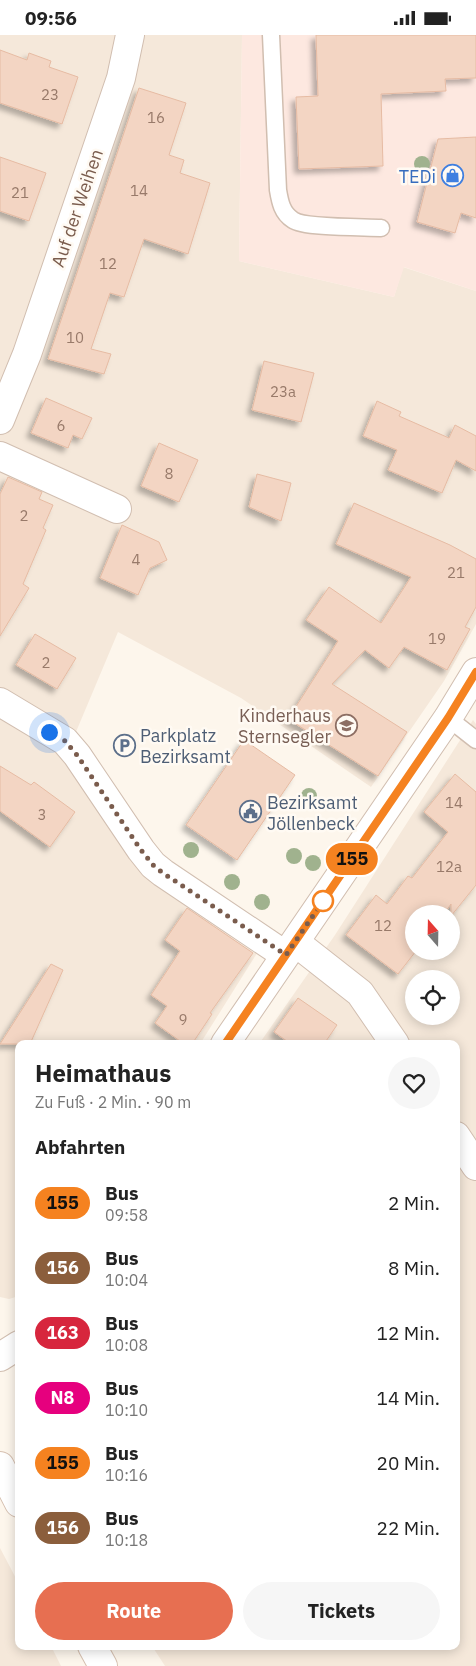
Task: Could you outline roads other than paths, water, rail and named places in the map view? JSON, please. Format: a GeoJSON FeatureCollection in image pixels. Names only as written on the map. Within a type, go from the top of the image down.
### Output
{"type":"FeatureCollection","features":[{"type":"Feature","properties":{"kind":"street","name":"Auf der Weihen"},"geometry":{"type":"LineString","coordinates":[[0,420],[8,376],[27,355],[121,78],[130,35]]}},
{"type":"Feature","properties":{"kind":"street"},"geometry":{"type":"LineString","coordinates":[[0,457],[117,509]]}},
{"type":"Feature","properties":{"kind":"street"},"geometry":{"type":"LineString","coordinates":[[228,1040],[448,718],[476,672]]}},
{"type":"Feature","properties":{"kind":"street"},"geometry":{"type":"LineString","coordinates":[[0,702],[65,741],[77,755],[153,865],[163,873],[290,948],[360,993],[392,1040]]}},
{"type":"Feature","properties":{"kind":"street"},"geometry":{"type":"LineString","coordinates":[[460,1142],[476,1166]]}},
{"type":"Feature","properties":{"kind":"street"},"geometry":{"type":"LineString","coordinates":[[0,1357],[15,1348]]}},
{"type":"Feature","properties":{"kind":"street"},"geometry":{"type":"LineString","coordinates":[[0,1466],[15,1495]]}},
{"type":"Feature","properties":{"kind":"street"},"geometry":{"type":"LineString","coordinates":[[94,1650],[103,1666]]}},
{"type":"Feature","properties":{"kind":"lane"},"geometry":{"type":"LineString","coordinates":[[271,35],[278,190],[280,204],[286,215],[294,222],[308,224],[381,228]]}},
{"type":"Feature","properties":{"kind":"lane"},"geometry":{"type":"LineString","coordinates":[[448,718],[476,741]]}},
{"type":"Feature","properties":{"kind":"place","name":"TEDi"},"geometry":{"type":"Point","coordinates":[452,176]}},
{"type":"Feature","properties":{"kind":"place","name":"Kinderhaus Sternsegler"},"geometry":{"type":"Point","coordinates":[347,725]}},
{"type":"Feature","properties":{"kind":"place","name":"Parkplatz Bezirksamt"},"geometry":{"type":"Point","coordinates":[124,745]}},
{"type":"Feature","properties":{"kind":"place","name":"Bezirksamt Jöllenbeck"},"geometry":{"type":"Point","coordinates":[251,812]}}]}
